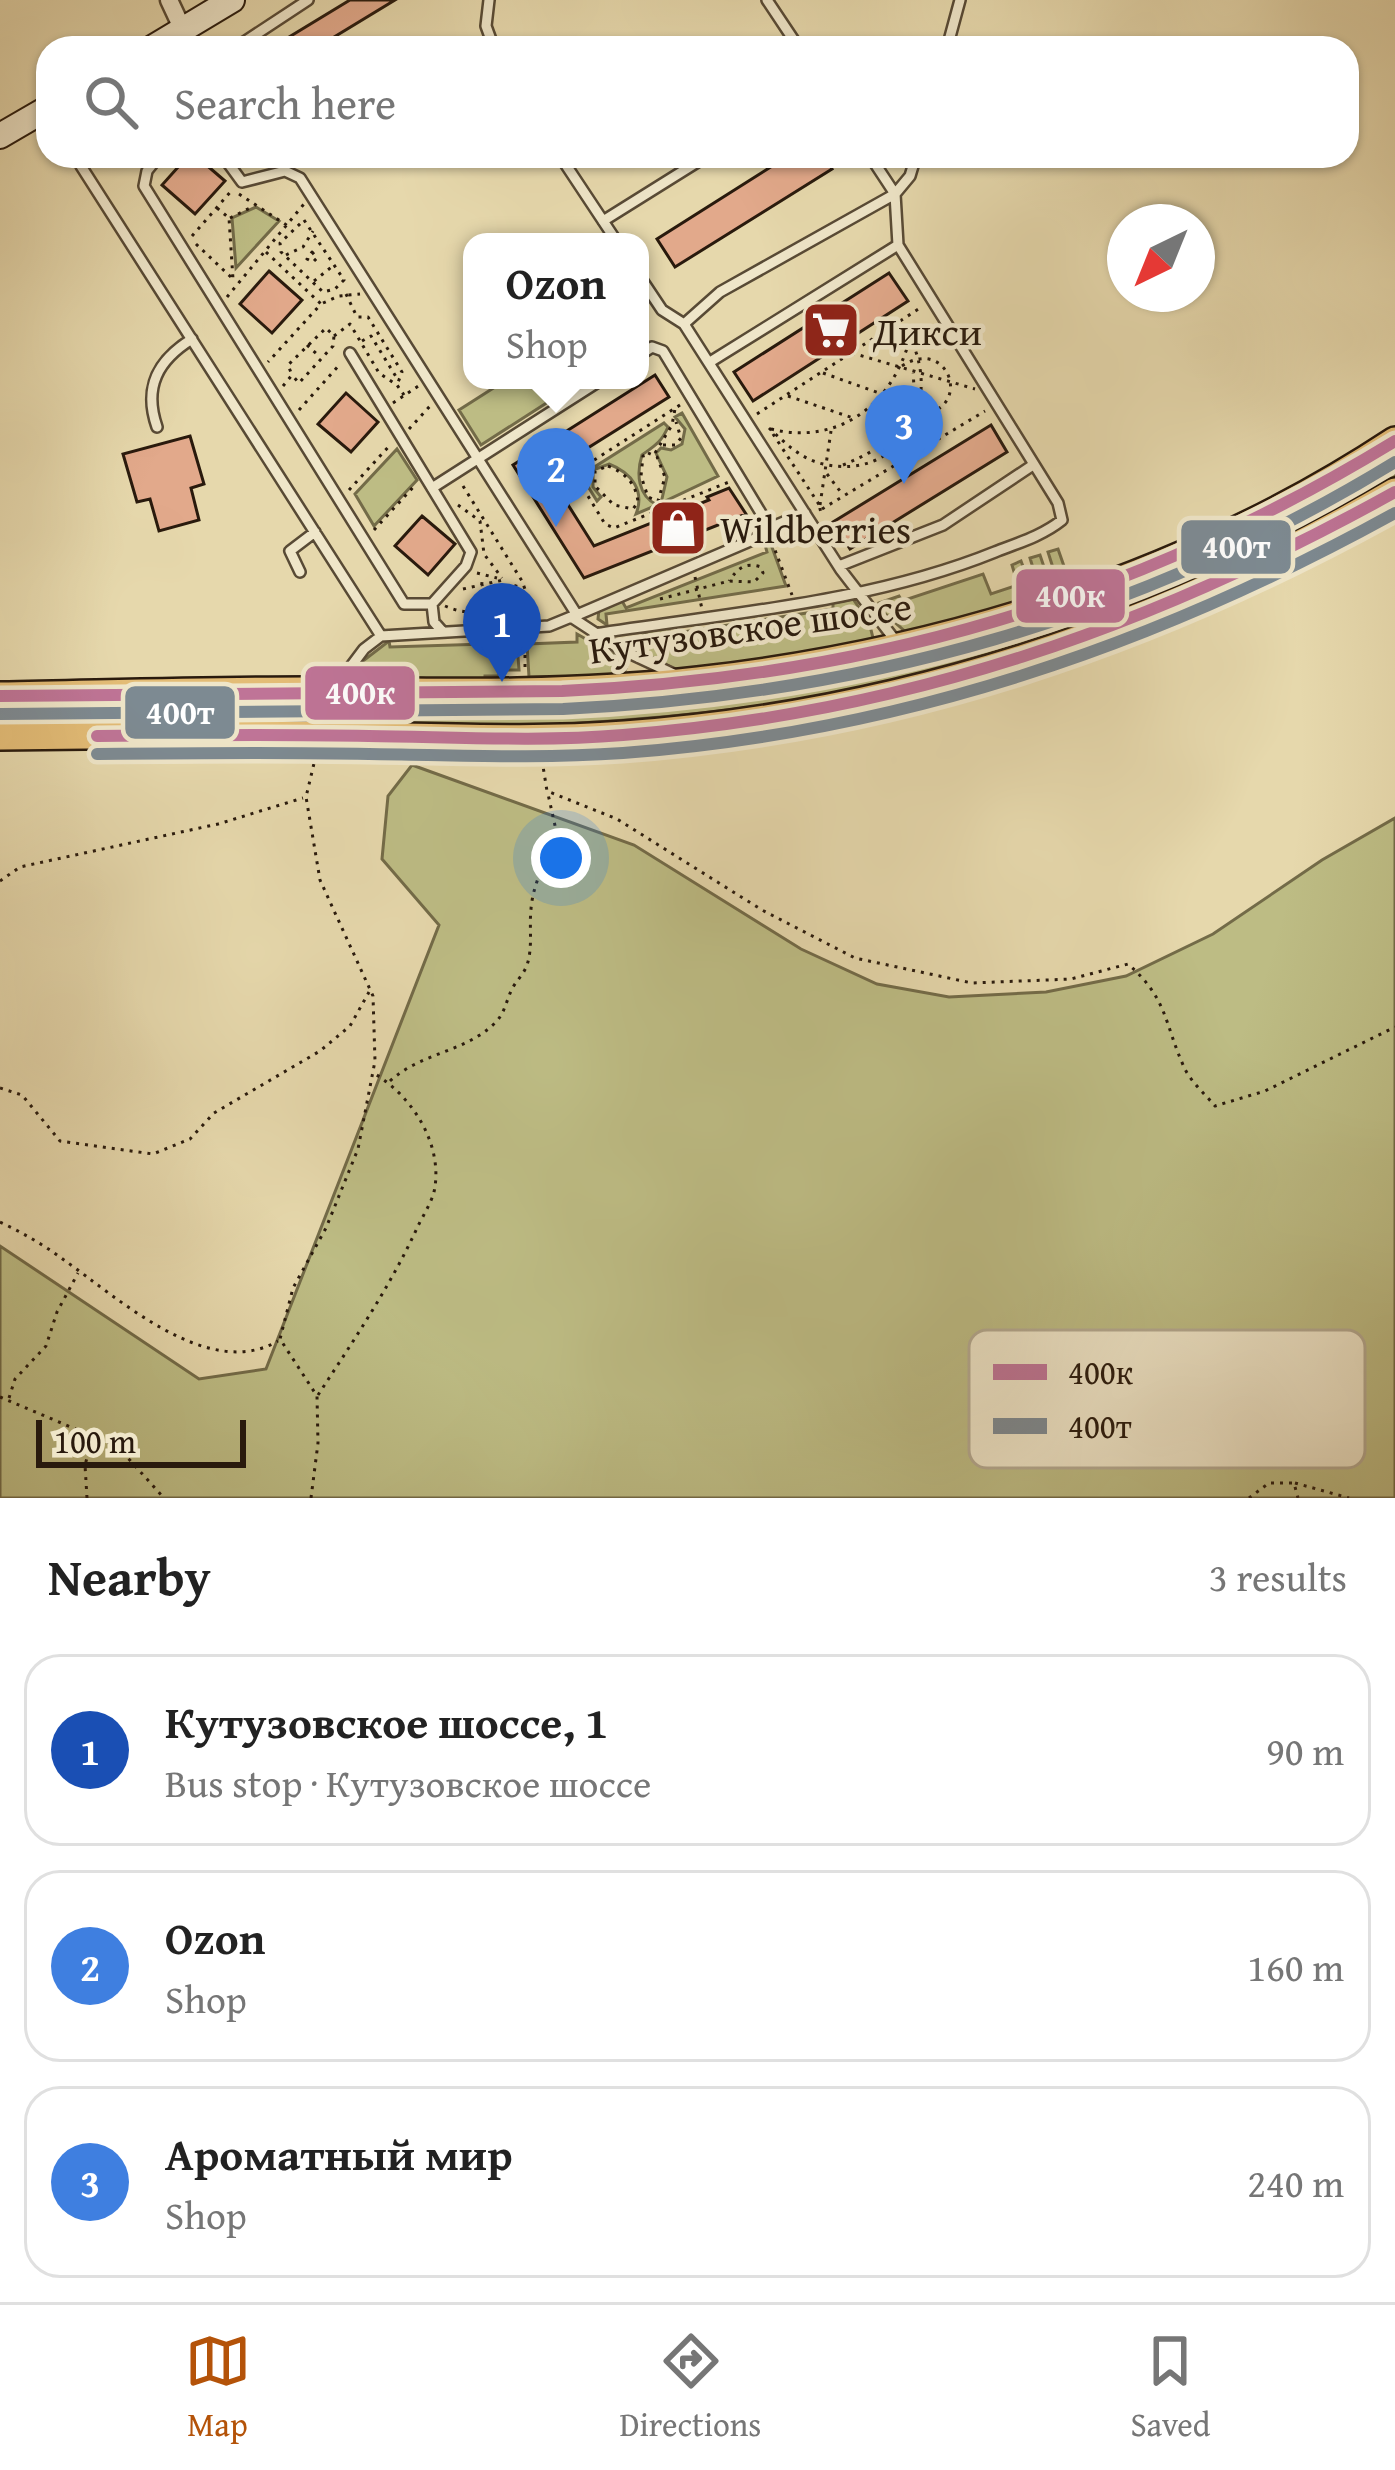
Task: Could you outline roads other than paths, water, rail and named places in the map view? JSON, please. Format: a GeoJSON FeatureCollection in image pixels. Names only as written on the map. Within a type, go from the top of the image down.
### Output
{"type":"FeatureCollection","features":[{"type":"Feature","properties":{"kind":"main road"},"geometry":{"type":"LineString","coordinates":[[173,36],[232,0]]}},
{"type":"Feature","properties":{"kind":"main road"},"geometry":{"type":"LineString","coordinates":[[0,136],[36,115]]}},
{"type":"Feature","properties":{"kind":"main road","name":"Кутузовское шоссе"},"geometry":{"type":"LineString","coordinates":[[0,696],[507,694],[699,681],[902,649],[1135,574],[1257,520],[1395,441]]}},
{"type":"Feature","properties":{"kind":"main road"},"geometry":{"type":"LineString","coordinates":[[0,736],[513,740],[666,732],[777,718],[981,673],[1117,628],[1264,563],[1395,492]]}},
{"type":"Feature","properties":{"kind":"street"},"geometry":{"type":"LineString","coordinates":[[169,0],[183,30]]}},
{"type":"Feature","properties":{"kind":"lane"},"geometry":{"type":"LineString","coordinates":[[254,36],[308,0]]}},
{"type":"Feature","properties":{"kind":"lane"},"geometry":{"type":"LineString","coordinates":[[489,0],[490,36]]}},
{"type":"Feature","properties":{"kind":"lane"},"geometry":{"type":"LineString","coordinates":[[767,0],[791,36]]}},
{"type":"Feature","properties":{"kind":"lane"},"geometry":{"type":"LineString","coordinates":[[950,36],[960,0]]}},
{"type":"Feature","properties":{"kind":"lane"},"geometry":{"type":"LineString","coordinates":[[83,168],[381,636]]}},
{"type":"Feature","properties":{"kind":"lane"},"geometry":{"type":"LineString","coordinates":[[149,168],[144,186],[404,604],[408,613],[403,633]]}},
{"type":"Feature","properties":{"kind":"lane"},"geometry":{"type":"LineString","coordinates":[[232,168],[242,182],[286,171],[300,178],[574,616],[594,634],[699,681]]}},
{"type":"Feature","properties":{"kind":"lane"},"geometry":{"type":"LineString","coordinates":[[568,168],[611,233]]}},
{"type":"Feature","properties":{"kind":"lane"},"geometry":{"type":"LineString","coordinates":[[603,221],[688,168]]}},
{"type":"Feature","properties":{"kind":"lane"},"geometry":{"type":"LineString","coordinates":[[594,634],[859,592],[978,559],[1048,531],[1062,520],[1058,503],[898,245],[895,194],[878,168]]}},
{"type":"Feature","properties":{"kind":"lane"},"geometry":{"type":"LineString","coordinates":[[684,324],[720,292],[895,194],[912,168]]}},
{"type":"Feature","properties":{"kind":"lane"},"geometry":{"type":"LineString","coordinates":[[710,362],[898,245]]}},
{"type":"Feature","properties":{"kind":"lane"},"geometry":{"type":"LineString","coordinates":[[649,291],[662,310],[684,324],[838,566],[902,649]]}},
{"type":"Feature","properties":{"kind":"lane"},"geometry":{"type":"LineString","coordinates":[[158,427],[153,379],[171,352],[192,339]]}},
{"type":"Feature","properties":{"kind":"lane"},"geometry":{"type":"LineString","coordinates":[[649,351],[658,347],[692,398],[768,531]]}},
{"type":"Feature","properties":{"kind":"lane"},"geometry":{"type":"LineString","coordinates":[[350,353],[398,439],[469,546],[471,557],[432,604],[434,622],[442,631]]}},
{"type":"Feature","properties":{"kind":"lane"},"geometry":{"type":"LineString","coordinates":[[432,488],[587,389]]}},
{"type":"Feature","properties":{"kind":"lane"},"geometry":{"type":"LineString","coordinates":[[838,566],[943,525],[1033,466]]}},
{"type":"Feature","properties":{"kind":"lane"},"geometry":{"type":"LineString","coordinates":[[332,692],[364,649],[381,636],[525,622],[549,626],[805,513]]}},
{"type":"Feature","properties":{"kind":"lane"},"geometry":{"type":"LineString","coordinates":[[300,572],[290,551],[315,532]]}},
{"type":"Feature","properties":{"kind":"lane"},"geometry":{"type":"LineString","coordinates":[[404,604],[432,604]]}},
{"type":"Feature","properties":{"kind":"place","name":"Дикси"},"geometry":{"type":"Point","coordinates":[831,330]}},
{"type":"Feature","properties":{"kind":"place","name":"Ароматный мир"},"geometry":{"type":"Point","coordinates":[904,484]}},
{"type":"Feature","properties":{"kind":"place","name":"Ozon"},"geometry":{"type":"Point","coordinates":[556,527]}},
{"type":"Feature","properties":{"kind":"place","name":"Wildberries"},"geometry":{"type":"Point","coordinates":[678,528]}},
{"type":"Feature","properties":{"kind":"place","name":"Кутузовское шоссе, 1"},"geometry":{"type":"Point","coordinates":[502,682]}}]}
